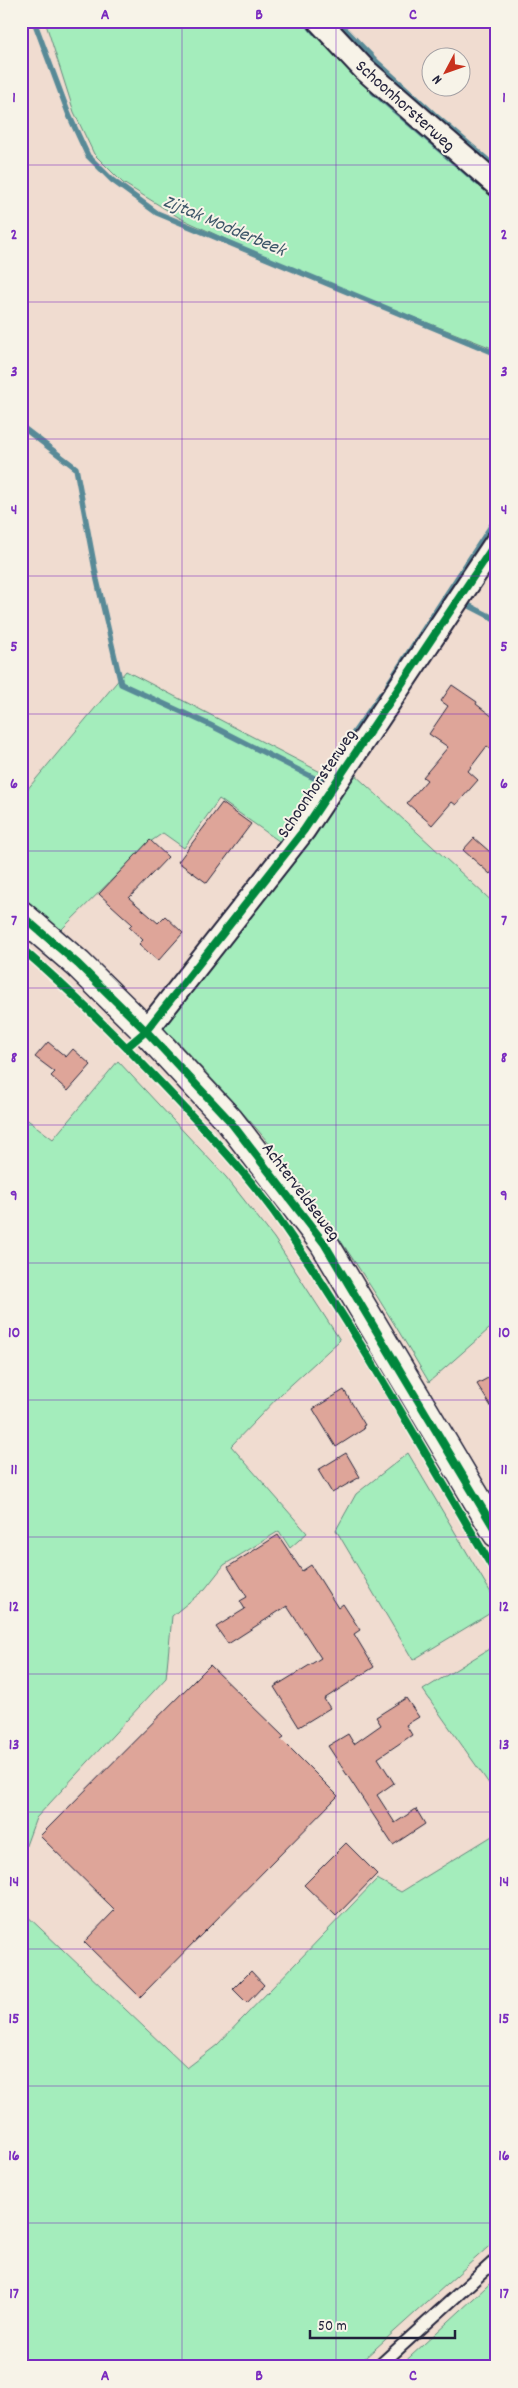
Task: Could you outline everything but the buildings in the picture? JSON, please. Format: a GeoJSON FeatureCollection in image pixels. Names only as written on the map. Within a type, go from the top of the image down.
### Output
{"type":"FeatureCollection","features":[{"type":"Feature","properties":{"kind":"street","name":"Schoonhorsterweg"},"geometry":{"type":"LineString","coordinates":[[319,21],[364,69],[497,185]]}},
{"type":"Feature","properties":{"kind":"street","name":"Schoonhorsterweg"},"geometry":{"type":"LineString","coordinates":[[146,1031],[304,830],[497,541]]}},
{"type":"Feature","properties":{"kind":"street","name":"Achterveldseweg"},"geometry":{"type":"LineString","coordinates":[[21,915],[78,964],[146,1031],[229,1120],[324,1243],[497,1533]]}},
{"type":"Feature","properties":{"kind":"lane"},"geometry":{"type":"LineString","coordinates":[[378,2367],[497,2259]]}},
{"type":"Feature","properties":{"kind":"green space"},"geometry":{"type":"Polygon","coordinates":[[[45,21],[311,21],[497,192],[497,350],[290,269],[180,218],[123,183],[94,154],[74,112],[45,21]]]}},
{"type":"Feature","properties":{"kind":"green space"},"geometry":{"type":"Polygon","coordinates":[[[126,671],[332,778],[286,846],[219,799],[184,848],[163,833],[150,842],[60,931],[21,898],[21,797],[126,671]]]}},
{"type":"Feature","properties":{"kind":"green space"},"geometry":{"type":"Polygon","coordinates":[[[353,773],[497,906],[497,1322],[429,1382],[356,1264],[296,1179],[263,1136],[238,1108],[174,1038],[162,1029],[273,889],[353,773]]]}},
{"type":"Feature","properties":{"kind":"green space"},"geometry":{"type":"Polygon","coordinates":[[[118,1061],[226,1177],[274,1238],[340,1340],[281,1394],[231,1446],[307,1533],[290,1548],[279,1531],[224,1565],[205,1589],[172,1616],[166,1678],[36,1818],[21,1859],[21,1115],[53,1139],[118,1061]]]}},
{"type":"Feature","properties":{"kind":"green space"},"geometry":{"type":"Polygon","coordinates":[[[408,1453],[497,1603],[497,1609],[413,1660],[336,1530],[356,1494],[408,1453]]]}},
{"type":"Feature","properties":{"kind":"green space"},"geometry":{"type":"Polygon","coordinates":[[[497,1644],[497,1795],[423,1690],[497,1644]]]}},
{"type":"Feature","properties":{"kind":"green space"},"geometry":{"type":"Polygon","coordinates":[[[497,1833],[497,2239],[355,2367],[21,2367],[21,1910],[187,2068],[217,2045],[377,1879],[401,1892],[497,1833]]]}},
{"type":"Feature","properties":{"kind":"green space"},"geometry":{"type":"Polygon","coordinates":[[[497,2277],[497,2367],[399,2367],[497,2277]]]}},
{"type":"Feature","properties":{"kind":"waterway","name":"Zijtak Modderbeek"},"geometry":{"type":"LineString","coordinates":[[34,21],[69,115],[88,156],[112,180],[157,213],[497,354]]}},
{"type":"Feature","properties":{"kind":"waterway"},"geometry":{"type":"LineString","coordinates":[[305,21],[314,32]]}},
{"type":"Feature","properties":{"kind":"waterway"},"geometry":{"type":"LineString","coordinates":[[337,21],[377,62],[497,168]]}},
{"type":"Feature","properties":{"kind":"waterway"},"geometry":{"type":"LineString","coordinates":[[373,92],[478,183]]}},
{"type":"Feature","properties":{"kind":"waterway"},"geometry":{"type":"LineString","coordinates":[[21,426],[76,468],[97,580],[121,684],[210,725],[320,781],[381,694]]}},
{"type":"Feature","properties":{"kind":"waterway"},"geometry":{"type":"LineString","coordinates":[[388,684],[497,517]]}},
{"type":"Feature","properties":{"kind":"waterway"},"geometry":{"type":"LineString","coordinates":[[466,604],[497,620]]}},
{"type":"Feature","properties":{"kind":"cycle path"},"geometry":{"type":"LineString","coordinates":[[127,1047],[146,1031],[304,830],[497,541]]}},
{"type":"Feature","properties":{"kind":"cycle path"},"geometry":{"type":"LineString","coordinates":[[21,915],[78,964],[146,1031],[229,1120],[324,1243],[497,1533]]}},
{"type":"Feature","properties":{"kind":"cycle path"},"geometry":{"type":"LineString","coordinates":[[21,948],[81,1002],[138,1059],[214,1139],[263,1197],[333,1300],[497,1575]]}}]}
